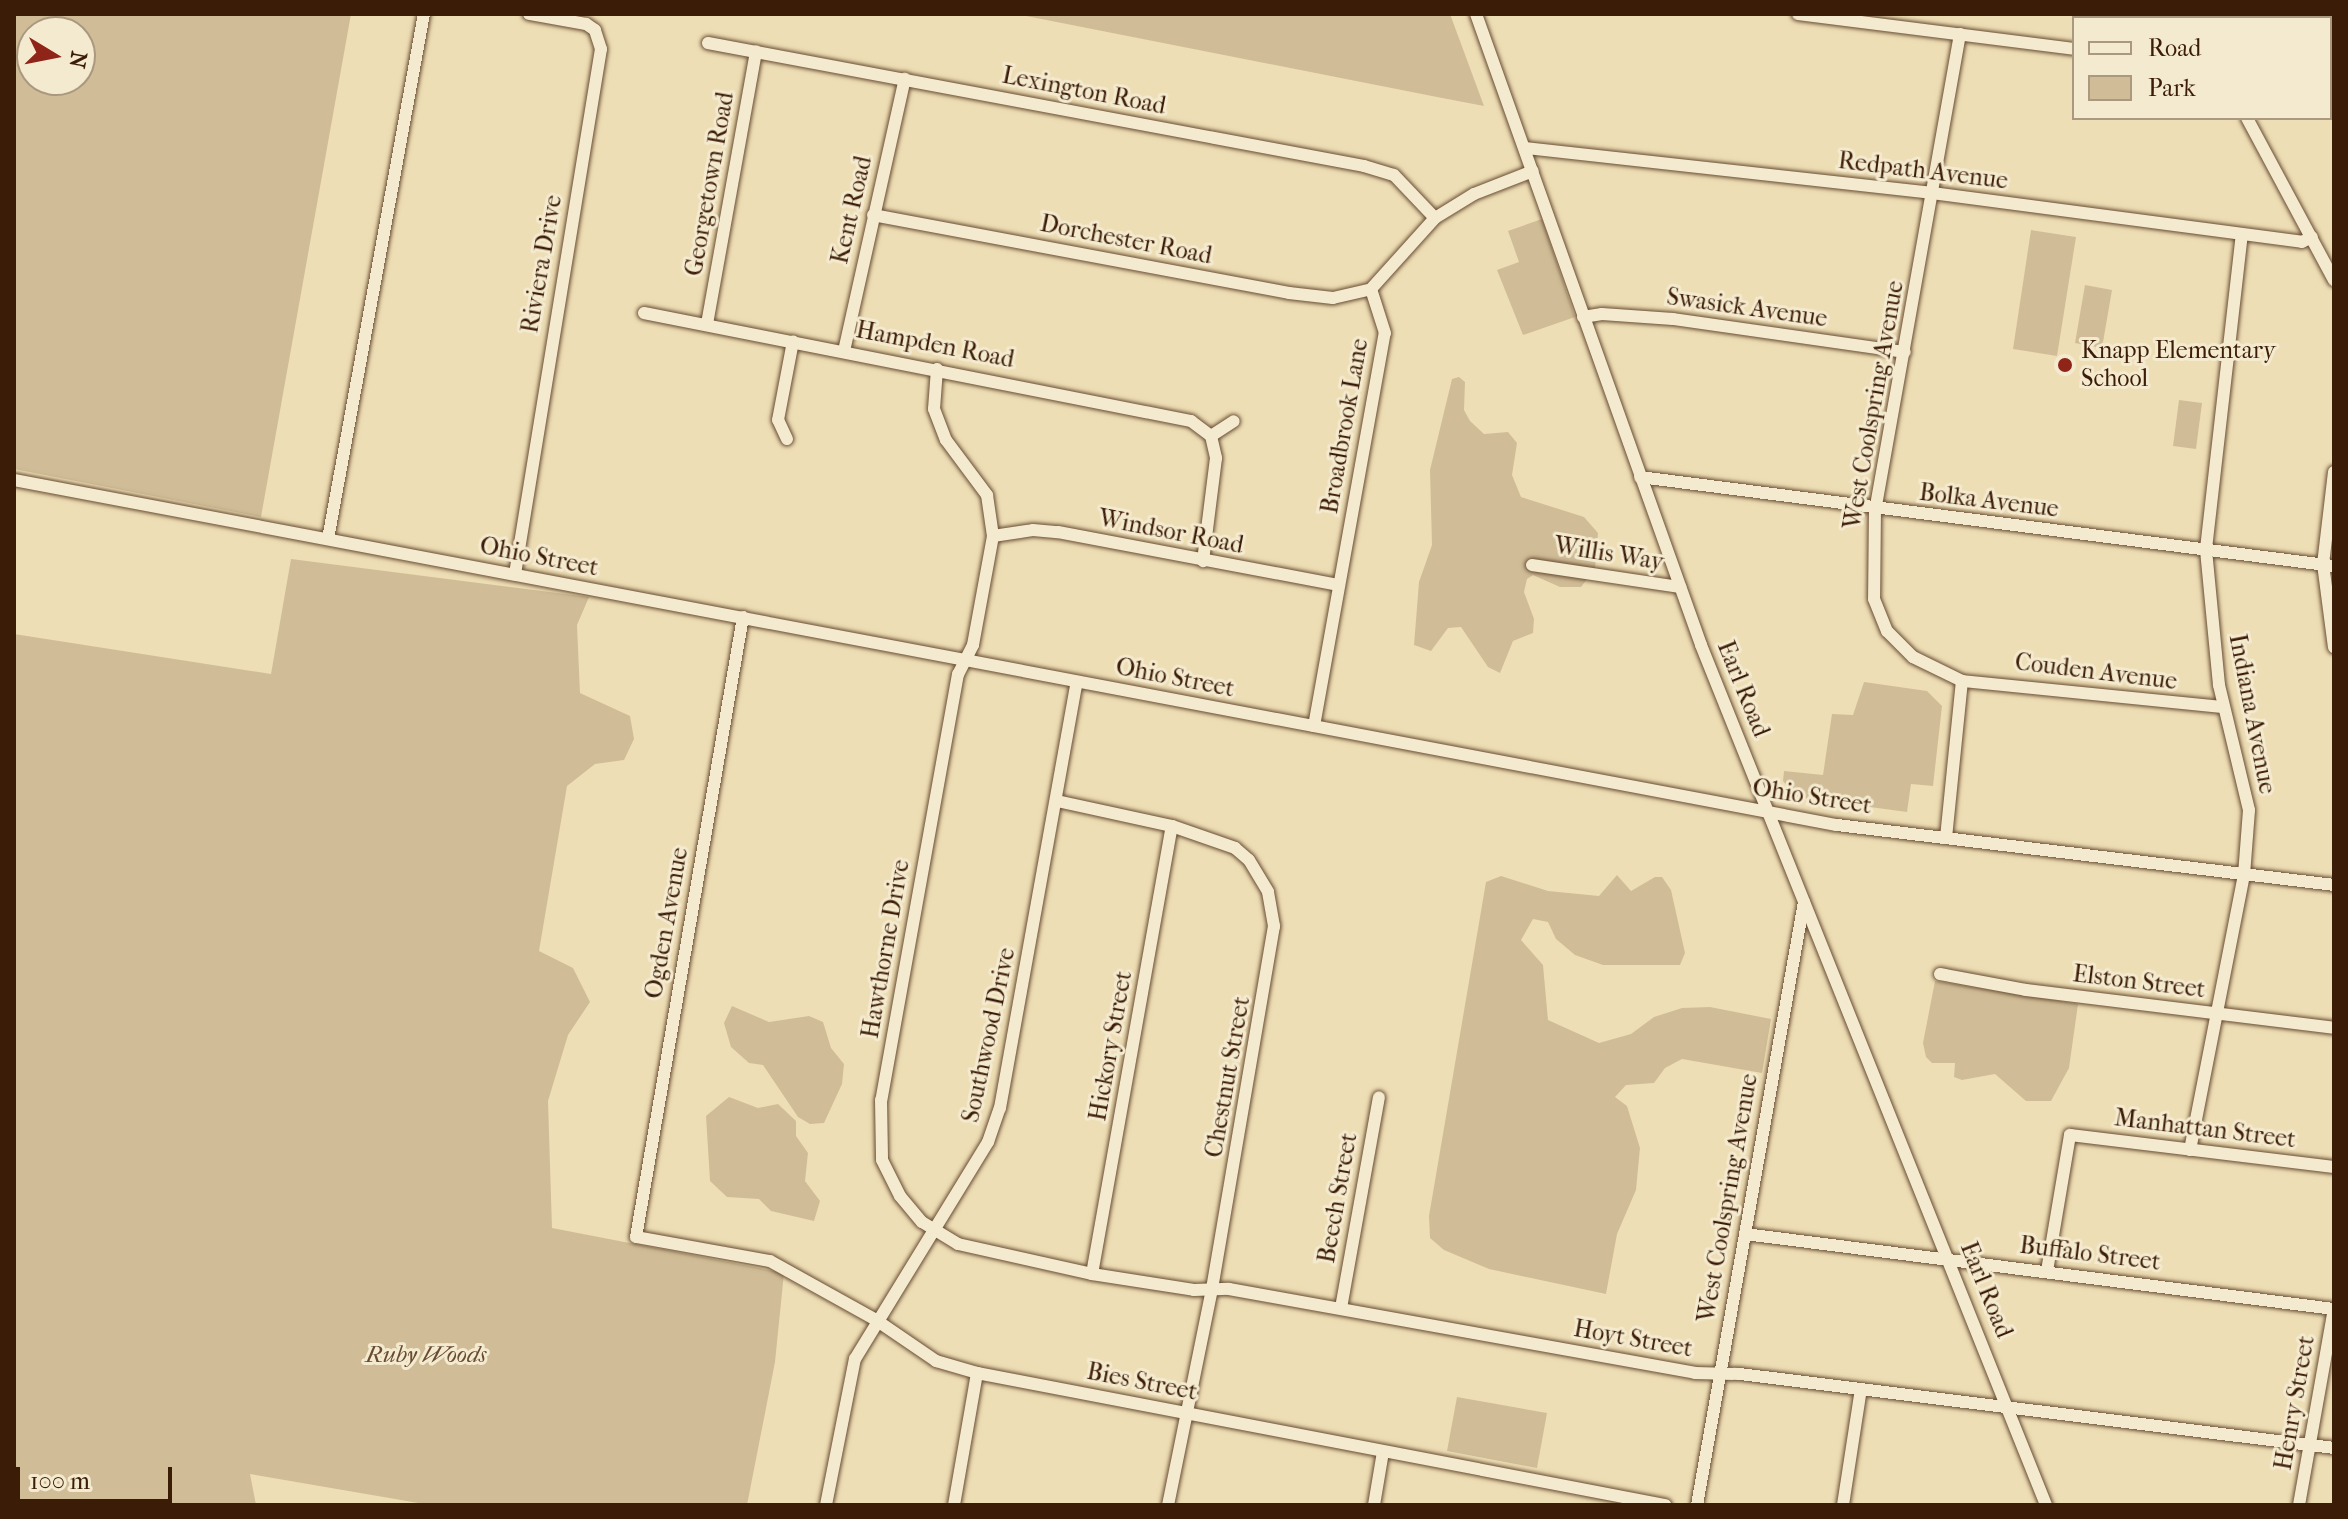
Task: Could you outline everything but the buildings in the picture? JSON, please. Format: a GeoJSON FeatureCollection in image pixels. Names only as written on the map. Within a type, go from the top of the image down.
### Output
{"type":"FeatureCollection","features":[{"type":"Feature","properties":{"kind":"street"},"geometry":{"type":"LineString","coordinates":[[328,539],[424,14]]}},
{"type":"Feature","properties":{"kind":"street","name":"Riviera Drive"},"geometry":{"type":"LineString","coordinates":[[515,574],[601,49],[595,30],[586,24],[529,14]]}},
{"type":"Feature","properties":{"kind":"street","name":"Earl Road"},"geometry":{"type":"LineString","coordinates":[[1476,14],[1680,587],[2046,1505]]}},
{"type":"Feature","properties":{"kind":"street"},"geometry":{"type":"LineString","coordinates":[[1798,14],[2072,49]]}},
{"type":"Feature","properties":{"kind":"street","name":"West Coolspring Avenue"},"geometry":{"type":"LineString","coordinates":[[1960,34],[1875,509],[1874,599],[1887,631],[1913,657],[1962,681]]}},
{"type":"Feature","properties":{"kind":"street","name":"Lexington Road"},"geometry":{"type":"LineString","coordinates":[[708,43],[1364,166],[1394,175],[1435,218]]}},
{"type":"Feature","properties":{"kind":"street","name":"Georgetown Road"},"geometry":{"type":"LineString","coordinates":[[707,324],[756,51]]}},
{"type":"Feature","properties":{"kind":"street","name":"Kent Road"},"geometry":{"type":"LineString","coordinates":[[844,351],[905,79]]}},
{"type":"Feature","properties":{"kind":"street"},"geometry":{"type":"LineString","coordinates":[[2248,120],[2334,280]]}},
{"type":"Feature","properties":{"kind":"street","name":"Redpath Avenue"},"geometry":{"type":"LineString","coordinates":[[1526,148],[1932,193],[2302,242],[2312,237]]}},
{"type":"Feature","properties":{"kind":"street"},"geometry":{"type":"LineString","coordinates":[[1371,289],[1435,218],[1474,194],[1533,171]]}},
{"type":"Feature","properties":{"kind":"street","name":"Dorchester Road"},"geometry":{"type":"LineString","coordinates":[[873,215],[1289,293],[1333,298],[1371,289]]}},
{"type":"Feature","properties":{"kind":"street","name":"Indiana Avenue"},"geometry":{"type":"LineString","coordinates":[[2190,1150],[2244,875],[2247,792],[2224,707],[2206,549],[2242,235]]}},
{"type":"Feature","properties":{"kind":"street","name":"Broadbrook Lane"},"geometry":{"type":"LineString","coordinates":[[1314,726],[1385,333],[1371,289]]}},
{"type":"Feature","properties":{"kind":"street","name":"Hampden Road"},"geometry":{"type":"LineString","coordinates":[[644,313],[1159,410],[1191,421],[1211,436]]}},
{"type":"Feature","properties":{"kind":"street","name":"Swasick Avenue"},"geometry":{"type":"LineString","coordinates":[[1583,317],[1602,314],[1673,319],[1905,352]]}},
{"type":"Feature","properties":{"kind":"street"},"geometry":{"type":"LineString","coordinates":[[787,439],[778,420],[793,341]]}},
{"type":"Feature","properties":{"kind":"street","name":"Hawthorne Drive"},"geometry":{"type":"LineString","coordinates":[[933,1230],[900,1196],[882,1160],[879,1129],[964,661],[973,645],[993,536],[987,495],[946,440],[934,409],[937,369]]}},
{"type":"Feature","properties":{"kind":"street"},"geometry":{"type":"LineString","coordinates":[[1203,561],[1217,481],[1211,436],[1234,421]]}},
{"type":"Feature","properties":{"kind":"street"},"geometry":{"type":"LineString","coordinates":[[2334,472],[2329,565],[2334,647]]}},
{"type":"Feature","properties":{"kind":"street","name":"Bolka Avenue"},"geometry":{"type":"LineString","coordinates":[[1640,477],[2329,565]]}},
{"type":"Feature","properties":{"kind":"street","name":"Ohio Street"},"geometry":{"type":"LineString","coordinates":[[14,480],[1768,813],[2334,885]]}},
{"type":"Feature","properties":{"kind":"street","name":"Windsor Road"},"geometry":{"type":"LineString","coordinates":[[993,536],[1033,530],[1058,532],[1339,585]]}},
{"type":"Feature","properties":{"kind":"street","name":"Willis Way"},"geometry":{"type":"LineString","coordinates":[[1532,565],[1680,587]]}},
{"type":"Feature","properties":{"kind":"street","name":"Ogden Avenue"},"geometry":{"type":"LineString","coordinates":[[636,1237],[743,617]]}},
{"type":"Feature","properties":{"kind":"street"},"geometry":{"type":"LineString","coordinates":[[1946,838],[1962,681]]}},
{"type":"Feature","properties":{"kind":"street","name":"Couden Avenue"},"geometry":{"type":"LineString","coordinates":[[1962,681],[2224,707]]}},
{"type":"Feature","properties":{"kind":"street","name":"Southwood Drive"},"geometry":{"type":"LineString","coordinates":[[826,1505],[848,1381],[876,1320],[988,1142],[1000,1108],[1077,682]]}},
{"type":"Feature","properties":{"kind":"street","name":"Chestnut Street"},"geometry":{"type":"LineString","coordinates":[[1057,801],[1215,837],[1249,860],[1268,892],[1274,926],[1212,1289],[1168,1505]]}},
{"type":"Feature","properties":{"kind":"street","name":"Hickory Street"},"geometry":{"type":"LineString","coordinates":[[1092,1274],[1172,826]]}},
{"type":"Feature","properties":{"kind":"street","name":"West Coolspring Avenue"},"geometry":{"type":"LineString","coordinates":[[1697,1505],[1804,900]]}},
{"type":"Feature","properties":{"kind":"street","name":"Elston Street"},"geometry":{"type":"LineString","coordinates":[[1940,974],[2334,1028]]}},
{"type":"Feature","properties":{"kind":"street","name":"Beech Street"},"geometry":{"type":"LineString","coordinates":[[1341,1308],[1379,1097]]}},
{"type":"Feature","properties":{"kind":"street","name":"Manhattan Street"},"geometry":{"type":"LineString","coordinates":[[2047,1271],[2070,1135],[2334,1167]]}},
{"type":"Feature","properties":{"kind":"street","name":"Hoyt Street"},"geometry":{"type":"LineString","coordinates":[[933,1230],[958,1244],[1092,1274],[1341,1308],[1719,1374],[2008,1406],[2334,1448]]}},
{"type":"Feature","properties":{"kind":"street","name":"Buffalo Street"},"geometry":{"type":"LineString","coordinates":[[1745,1234],[2334,1309]]}},
{"type":"Feature","properties":{"kind":"street","name":"Bies Street"},"geometry":{"type":"LineString","coordinates":[[636,1237],[770,1261],[876,1320],[936,1361],[977,1373],[1665,1505]]}},
{"type":"Feature","properties":{"kind":"street","name":"Henry Street"},"geometry":{"type":"LineString","coordinates":[[2299,1505],[2334,1309]]}},
{"type":"Feature","properties":{"kind":"street"},"geometry":{"type":"LineString","coordinates":[[954,1505],[977,1373]]}},
{"type":"Feature","properties":{"kind":"street"},"geometry":{"type":"LineString","coordinates":[[1843,1505],[1861,1389]]}},
{"type":"Feature","properties":{"kind":"street"},"geometry":{"type":"LineString","coordinates":[[1374,1505],[1383,1452]]}},
{"type":"Feature","properties":{"kind":"green space"},"geometry":{"type":"Polygon","coordinates":[[[14,14],[351,14],[261,517],[14,469],[14,14]]]}},
{"type":"Feature","properties":{"kind":"green space"},"geometry":{"type":"Polygon","coordinates":[[[1016,14],[1450,14],[1484,106],[1437,97],[1016,14]]]}},
{"type":"Feature","properties":{"kind":"green space"},"geometry":{"type":"Polygon","coordinates":[[[1542,219],[1575,317],[1523,335],[1497,270],[1519,262],[1508,231],[1542,219]]]}},
{"type":"Feature","properties":{"kind":"green space"},"geometry":{"type":"Polygon","coordinates":[[[2031,230],[2076,237],[2057,356],[2013,349],[2031,230]]]}},
{"type":"Feature","properties":{"kind":"green space"},"geometry":{"type":"Polygon","coordinates":[[[2085,285],[2112,290],[2102,348],[2075,343],[2085,285]]]}},
{"type":"Feature","properties":{"kind":"green space"},"geometry":{"type":"Polygon","coordinates":[[[1459,377],[1465,382],[1464,410],[1470,421],[1484,434],[1508,432],[1517,443],[1512,475],[1521,497],[1584,517],[1598,533],[1595,569],[1581,587],[1560,587],[1533,575],[1527,579],[1524,592],[1534,619],[1533,633],[1513,641],[1500,673],[1488,667],[1461,627],[1448,628],[1431,651],[1414,645],[1419,582],[1432,545],[1430,470],[1452,379],[1459,377]]]}},
{"type":"Feature","properties":{"kind":"green space"},"geometry":{"type":"Polygon","coordinates":[[[2179,400],[2202,403],[2196,449],[2173,446],[2179,400]]]}},
{"type":"Feature","properties":{"kind":"green space","name":"Ruby Woods"},"geometry":{"type":"Polygon","coordinates":[[[291,559],[589,597],[577,625],[580,693],[630,716],[634,739],[624,760],[595,764],[567,786],[539,951],[573,968],[590,1002],[568,1035],[548,1101],[552,1228],[784,1273],[775,1362],[747,1505],[430,1505],[250,1474],[256,1505],[14,1505],[14,634],[271,674],[291,559]]]}},
{"type":"Feature","properties":{"kind":"green space"},"geometry":{"type":"Polygon","coordinates":[[[1864,682],[1927,691],[1942,706],[1933,786],[1911,784],[1907,812],[1796,797],[1783,781],[1784,771],[1823,775],[1832,714],[1853,715],[1864,682]]]}},
{"type":"Feature","properties":{"kind":"green space"},"geometry":{"type":"Polygon","coordinates":[[[1617,875],[1631,891],[1655,877],[1662,877],[1671,890],[1685,953],[1680,965],[1603,965],[1575,955],[1556,939],[1548,922],[1533,919],[1521,940],[1543,965],[1548,1020],[1599,1043],[1631,1034],[1654,1017],[1682,1008],[1710,1007],[1771,1019],[1762,1073],[1682,1059],[1665,1068],[1654,1083],[1626,1085],[1615,1097],[1627,1106],[1640,1148],[1636,1190],[1617,1234],[1606,1294],[1489,1269],[1444,1250],[1430,1238],[1429,1216],[1486,882],[1501,876],[1548,891],[1599,896],[1617,875]]]}},
{"type":"Feature","properties":{"kind":"green space"},"geometry":{"type":"Polygon","coordinates":[[[1935,981],[2078,1004],[2069,1068],[2051,1101],[2026,1101],[1995,1074],[1962,1080],[1954,1077],[1955,1063],[1932,1063],[1926,1057],[1923,1043],[1935,981]]]}},
{"type":"Feature","properties":{"kind":"green space"},"geometry":{"type":"Polygon","coordinates":[[[732,1006],[769,1022],[809,1016],[823,1022],[831,1048],[844,1064],[842,1084],[824,1123],[810,1124],[798,1117],[763,1065],[749,1063],[731,1047],[724,1023],[732,1006]]]}},
{"type":"Feature","properties":{"kind":"green space"},"geometry":{"type":"Polygon","coordinates":[[[729,1097],[758,1108],[778,1104],[796,1121],[796,1136],[808,1153],[805,1181],[820,1201],[814,1221],[771,1211],[759,1199],[727,1197],[710,1181],[706,1116],[729,1097]]]}},
{"type":"Feature","properties":{"kind":"green space"},"geometry":{"type":"Polygon","coordinates":[[[1457,1397],[1547,1413],[1537,1468],[1447,1451],[1457,1397]]]}},
{"type":"Feature","properties":{"kind":"railway"},"geometry":{"type":"LineString","coordinates":[[2332,87],[2334,91]]}},
{"type":"Feature","properties":{"kind":"place","name":"Knapp Elementary School"},"geometry":{"type":"Point","coordinates":[2065,365]}}]}
